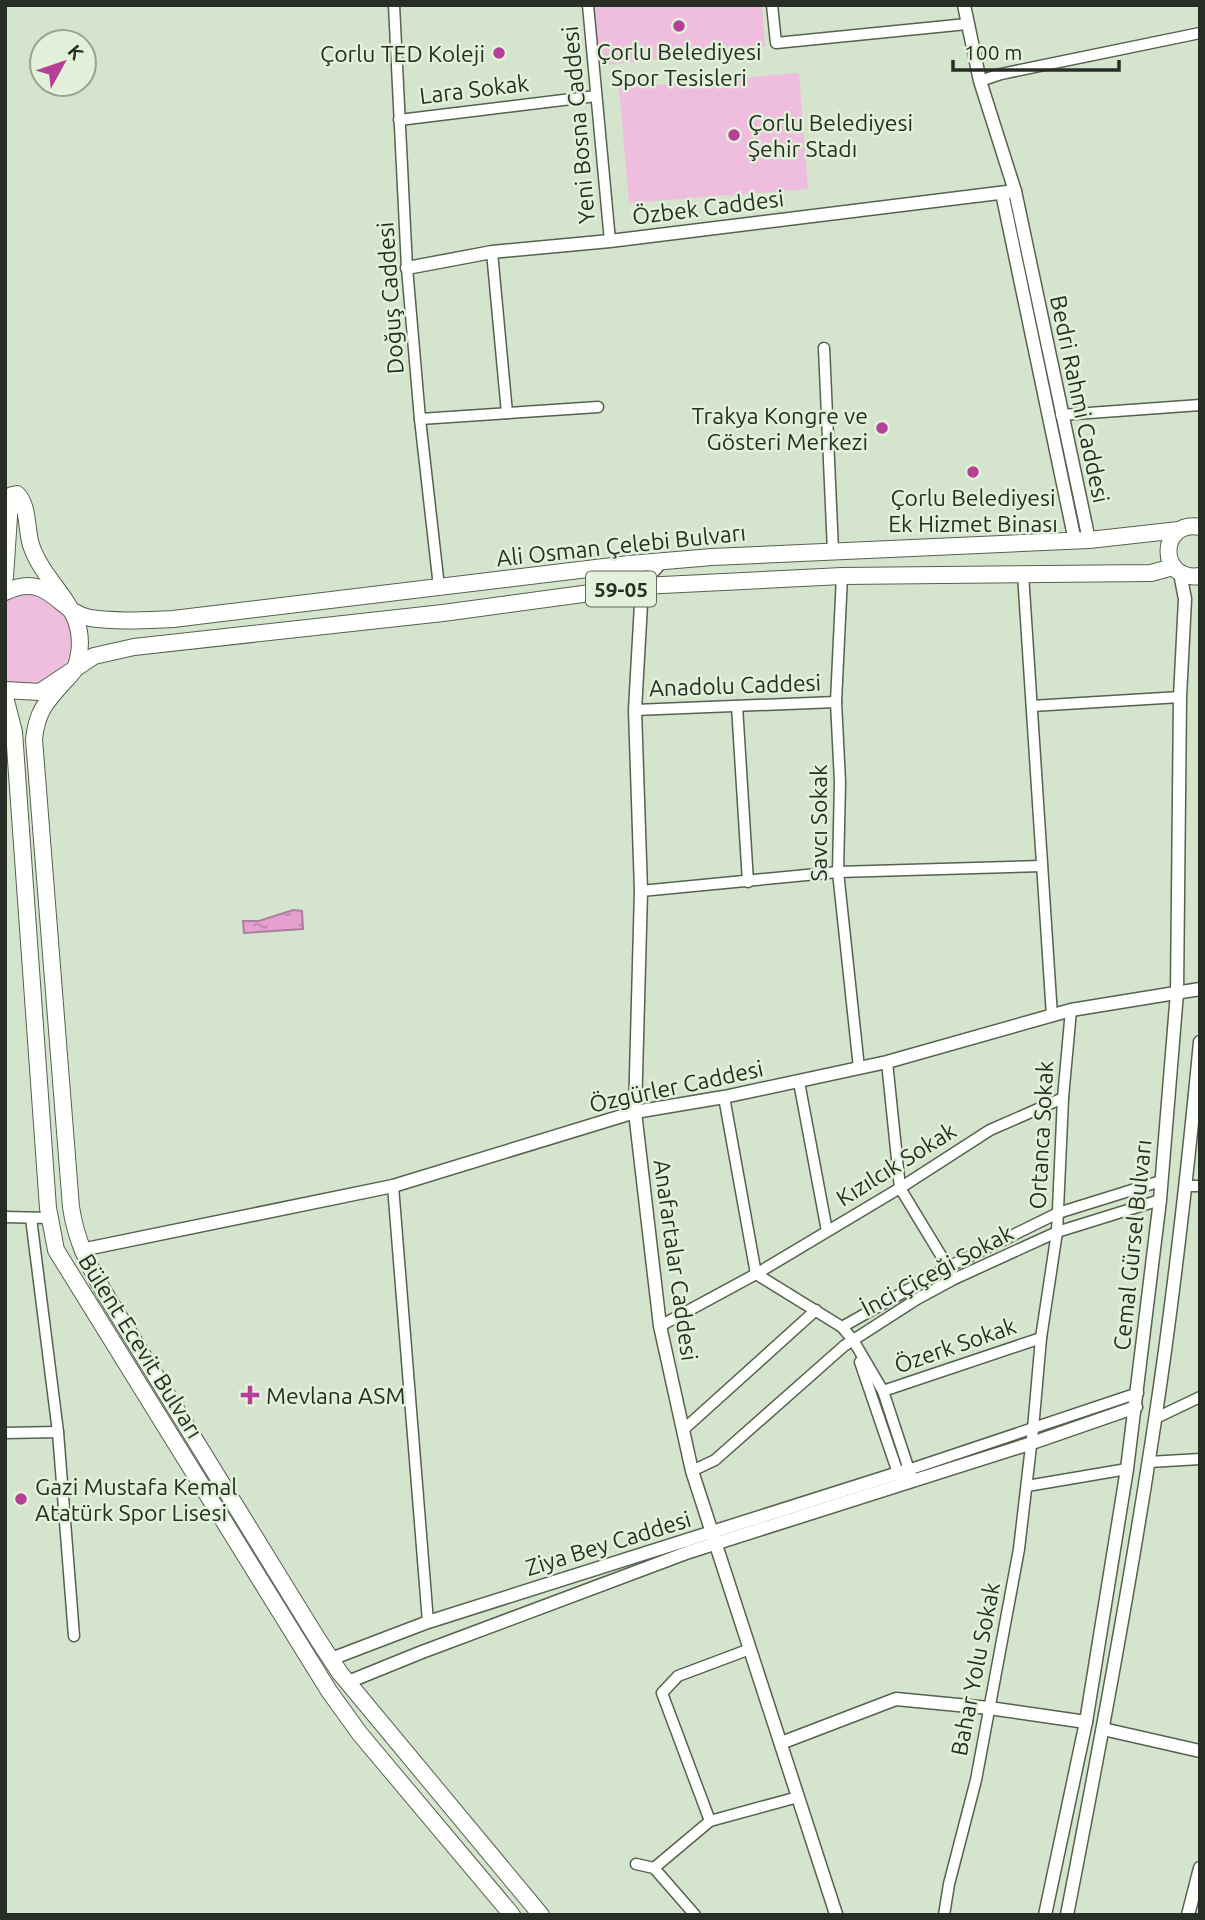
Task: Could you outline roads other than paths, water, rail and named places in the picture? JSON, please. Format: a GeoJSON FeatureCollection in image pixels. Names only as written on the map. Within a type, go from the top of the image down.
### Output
{"type":"FeatureCollection","features":[{"type":"Feature","properties":{"kind":"main road"},"geometry":{"type":"LineString","coordinates":[[5,577],[10,498],[17,494],[22,502],[32,546],[54,586],[72,608],[80,642],[76,669],[42,706],[34,739],[71,1207],[74,1230],[81,1250],[107,1297],[331,1660],[541,1915]]}},
{"type":"Feature","properties":{"kind":"main road","name":"Ali Osman Çelebi Bulvarı"},"geometry":{"type":"LineString","coordinates":[[5,592],[18,586],[47,591],[86,617],[173,619],[663,561],[1082,540],[1179,530],[1186,526],[1200,527]]}},
{"type":"Feature","properties":{"kind":"main road"},"geometry":{"type":"LineString","coordinates":[[1176,570],[1168,551],[1173,536],[1179,530]]}},
{"type":"Feature","properties":{"kind":"main road","name":"Ali Osman Çelebi Bulvarı"},"geometry":{"type":"LineString","coordinates":[[76,669],[94,656],[134,647],[443,613],[642,586],[842,576],[1151,573],[1176,570],[1188,577],[1200,576]]}},
{"type":"Feature","properties":{"kind":"main road","name":"59-05"},"geometry":{"type":"LineString","coordinates":[[5,690],[40,692],[76,669]]}},
{"type":"Feature","properties":{"kind":"main road","name":"Bülent Ecevit Bulvarı"},"geometry":{"type":"LineString","coordinates":[[5,697],[14,732],[18,769],[49,1218],[56,1250],[329,1691],[360,1734],[512,1915]]}},
{"type":"Feature","properties":{"kind":"street","name":"Doğuş Caddesi"},"geometry":{"type":"LineString","coordinates":[[394,5],[407,268],[420,419],[439,587]]}},
{"type":"Feature","properties":{"kind":"street","name":"Yeni Bosna Caddesi"},"geometry":{"type":"LineString","coordinates":[[588,5],[610,240]]}},
{"type":"Feature","properties":{"kind":"street"},"geometry":{"type":"LineString","coordinates":[[772,5],[776,43],[967,24]]}},
{"type":"Feature","properties":{"kind":"street","name":"Bedri Rahmi Caddesi"},"geometry":{"type":"LineString","coordinates":[[964,5],[1008,192],[1031,266],[1061,415],[1082,540]]}},
{"type":"Feature","properties":{"kind":"street"},"geometry":{"type":"LineString","coordinates":[[980,81],[1001,74],[1200,33]]}},
{"type":"Feature","properties":{"kind":"street","name":"Lara Sokak"},"geometry":{"type":"LineString","coordinates":[[399,120],[596,96]]}},
{"type":"Feature","properties":{"kind":"street","name":"Bedri Rahmi Caddesi"},"geometry":{"type":"LineString","coordinates":[[1008,192],[1017,267],[1082,540]]}},
{"type":"Feature","properties":{"kind":"street","name":"Özbek Caddesi"},"geometry":{"type":"LineString","coordinates":[[407,268],[492,252],[1008,192]]}},
{"type":"Feature","properties":{"kind":"street"},"geometry":{"type":"LineString","coordinates":[[492,252],[507,413]]}},
{"type":"Feature","properties":{"kind":"street"},"geometry":{"type":"LineString","coordinates":[[1017,267],[1031,266]]}},
{"type":"Feature","properties":{"kind":"street"},"geometry":{"type":"LineString","coordinates":[[824,348],[833,551]]}},
{"type":"Feature","properties":{"kind":"street"},"geometry":{"type":"LineString","coordinates":[[1061,415],[1200,405]]}},
{"type":"Feature","properties":{"kind":"street"},"geometry":{"type":"LineString","coordinates":[[420,419],[598,407]]}},
{"type":"Feature","properties":{"kind":"street"},"geometry":{"type":"LineString","coordinates":[[642,586],[663,561]]}},
{"type":"Feature","properties":{"kind":"street","name":"Cemal Gürsel Bulvarı"},"geometry":{"type":"LineString","coordinates":[[1045,1915],[1086,1722],[1127,1469],[1160,1200],[1177,993],[1180,698],[1185,599],[1176,570]]}},
{"type":"Feature","properties":{"kind":"street"},"geometry":{"type":"LineString","coordinates":[[1023,574],[1052,1016]]}},
{"type":"Feature","properties":{"kind":"street","name":"Savcı Sokak"},"geometry":{"type":"LineString","coordinates":[[842,576],[836,702],[840,782],[838,872],[859,1068]]}},
{"type":"Feature","properties":{"kind":"street","name":"Anafartalar Caddesi"},"geometry":{"type":"LineString","coordinates":[[642,586],[635,710],[641,891],[635,1112],[660,1326],[692,1471],[837,1914]]}},
{"type":"Feature","properties":{"kind":"street"},"geometry":{"type":"LineString","coordinates":[[1032,706],[1180,698]]}},
{"type":"Feature","properties":{"kind":"street","name":"Anadolu Caddesi"},"geometry":{"type":"LineString","coordinates":[[635,710],[836,702]]}},
{"type":"Feature","properties":{"kind":"street"},"geometry":{"type":"LineString","coordinates":[[737,706],[748,882]]}},
{"type":"Feature","properties":{"kind":"street"},"geometry":{"type":"LineString","coordinates":[[641,891],[838,872],[1042,866]]}},
{"type":"Feature","properties":{"kind":"street","name":"Özgürler Caddesi"},"geometry":{"type":"LineString","coordinates":[[81,1250],[393,1186],[635,1112],[724,1097],[887,1062],[1071,1010],[1200,989]]}},
{"type":"Feature","properties":{"kind":"street","name":"Ortanca Sokak"},"geometry":{"type":"LineString","coordinates":[[1033,1436],[1041,1338],[1057,1232],[1063,1098],[1071,1010]]}},
{"type":"Feature","properties":{"kind":"street","name":"Cemal Gürsel Bulvarı"},"geometry":{"type":"LineString","coordinates":[[1067,1915],[1103,1729],[1193,1186],[1200,1042]]}},
{"type":"Feature","properties":{"kind":"street"},"geometry":{"type":"LineString","coordinates":[[887,1062],[900,1188],[954,1279]]}},
{"type":"Feature","properties":{"kind":"street"},"geometry":{"type":"LineString","coordinates":[[799,1082],[827,1231]]}},
{"type":"Feature","properties":{"kind":"street"},"geometry":{"type":"LineString","coordinates":[[724,1097],[756,1274],[842,1327],[853,1340],[883,1391],[906,1477]]}},
{"type":"Feature","properties":{"kind":"street","name":"Kızılcık Sokak"},"geometry":{"type":"LineString","coordinates":[[660,1326],[756,1274],[900,1188],[990,1130],[1063,1098]]}},
{"type":"Feature","properties":{"kind":"street","name":"İnci Çiçeği Sokak"},"geometry":{"type":"LineString","coordinates":[[842,1327],[948,1266],[1058,1213],[1161,1181]]}},
{"type":"Feature","properties":{"kind":"street"},"geometry":{"type":"LineString","coordinates":[[393,1186],[428,1622]]}},
{"type":"Feature","properties":{"kind":"street","name":"İnci Çiçeği Sokak"},"geometry":{"type":"LineString","coordinates":[[692,1471],[715,1460],[853,1340],[917,1299],[1057,1232],[1160,1200]]}},
{"type":"Feature","properties":{"kind":"street"},"geometry":{"type":"LineString","coordinates":[[5,1217],[49,1218]]}},
{"type":"Feature","properties":{"kind":"street"},"geometry":{"type":"LineString","coordinates":[[31,1218],[58,1432],[74,1636]]}},
{"type":"Feature","properties":{"kind":"street"},"geometry":{"type":"LineString","coordinates":[[684,1430],[816,1310]]}},
{"type":"Feature","properties":{"kind":"street","name":"Özerk Sokak"},"geometry":{"type":"LineString","coordinates":[[883,1391],[1041,1338]]}},
{"type":"Feature","properties":{"kind":"street"},"geometry":{"type":"LineString","coordinates":[[853,1340],[906,1477]]}},
{"type":"Feature","properties":{"kind":"street","name":"Ziya Bey Caddesi"},"geometry":{"type":"LineString","coordinates":[[1033,1436],[1138,1393]]}},
{"type":"Feature","properties":{"kind":"street"},"geometry":{"type":"LineString","coordinates":[[1156,1418],[1200,1396]]}},
{"type":"Feature","properties":{"kind":"street","name":"Ziya Bey Caddesi"},"geometry":{"type":"LineString","coordinates":[[331,1660],[428,1622],[714,1538],[1033,1436],[1136,1407]]}},
{"type":"Feature","properties":{"kind":"street"},"geometry":{"type":"LineString","coordinates":[[5,1433],[58,1432]]}},
{"type":"Feature","properties":{"kind":"street","name":"Bahar Yolu Sokak"},"geometry":{"type":"LineString","coordinates":[[944,1915],[975,1780],[1019,1549],[1033,1436]]}},
{"type":"Feature","properties":{"kind":"street"},"geometry":{"type":"LineString","coordinates":[[1149,1462],[1200,1459]]}},
{"type":"Feature","properties":{"kind":"street"},"geometry":{"type":"LineString","coordinates":[[1027,1486],[1127,1469]]}},
{"type":"Feature","properties":{"kind":"street","name":"Ziya Bey Caddesi"},"geometry":{"type":"LineString","coordinates":[[348,1682],[714,1538]]}},
{"type":"Feature","properties":{"kind":"street"},"geometry":{"type":"LineString","coordinates":[[710,1821],[662,1693],[678,1676],[750,1649]]}},
{"type":"Feature","properties":{"kind":"street"},"geometry":{"type":"LineString","coordinates":[[781,1743],[896,1699],[989,1708],[1086,1722]]}},
{"type":"Feature","properties":{"kind":"street"},"geometry":{"type":"LineString","coordinates":[[1103,1729],[1200,1751]]}},
{"type":"Feature","properties":{"kind":"street"},"geometry":{"type":"LineString","coordinates":[[654,1868],[710,1821],[798,1797]]}},
{"type":"Feature","properties":{"kind":"street"},"geometry":{"type":"LineString","coordinates":[[636,1864],[654,1868],[695,1915]]}},
{"type":"Feature","properties":{"kind":"street"},"geometry":{"type":"LineString","coordinates":[[1188,1915],[1200,1868]]}},
{"type":"Feature","properties":{"kind":"water"},"geometry":{"type":"Polygon","coordinates":[[[293,910],[302,911],[303,929],[244,933],[243,921],[259,921],[293,910]]]}},
{"type":"Feature","properties":{"kind":"place","name":"Çorlu Belediyesi Spor Tesisleri"},"geometry":{"type":"Point","coordinates":[679,26]}},
{"type":"Feature","properties":{"kind":"place","name":"Çorlu TED Koleji"},"geometry":{"type":"Point","coordinates":[499,53]}},
{"type":"Feature","properties":{"kind":"place","name":"Çorlu Belediyesi Şehir Stadı"},"geometry":{"type":"Point","coordinates":[734,135]}},
{"type":"Feature","properties":{"kind":"place","name":"Trakya Kongre ve Gösteri Merkezi"},"geometry":{"type":"Point","coordinates":[882,428]}},
{"type":"Feature","properties":{"kind":"place","name":"Çorlu Belediyesi Ek Hizmet Binası"},"geometry":{"type":"Point","coordinates":[973,472]}},
{"type":"Feature","properties":{"kind":"place","name":"Mevlana ASM"},"geometry":{"type":"Point","coordinates":[250,1395]}},
{"type":"Feature","properties":{"kind":"place","name":"Gazi Mustafa Kemal Atatürk Spor Lisesi"},"geometry":{"type":"Point","coordinates":[21,1499]}}]}
